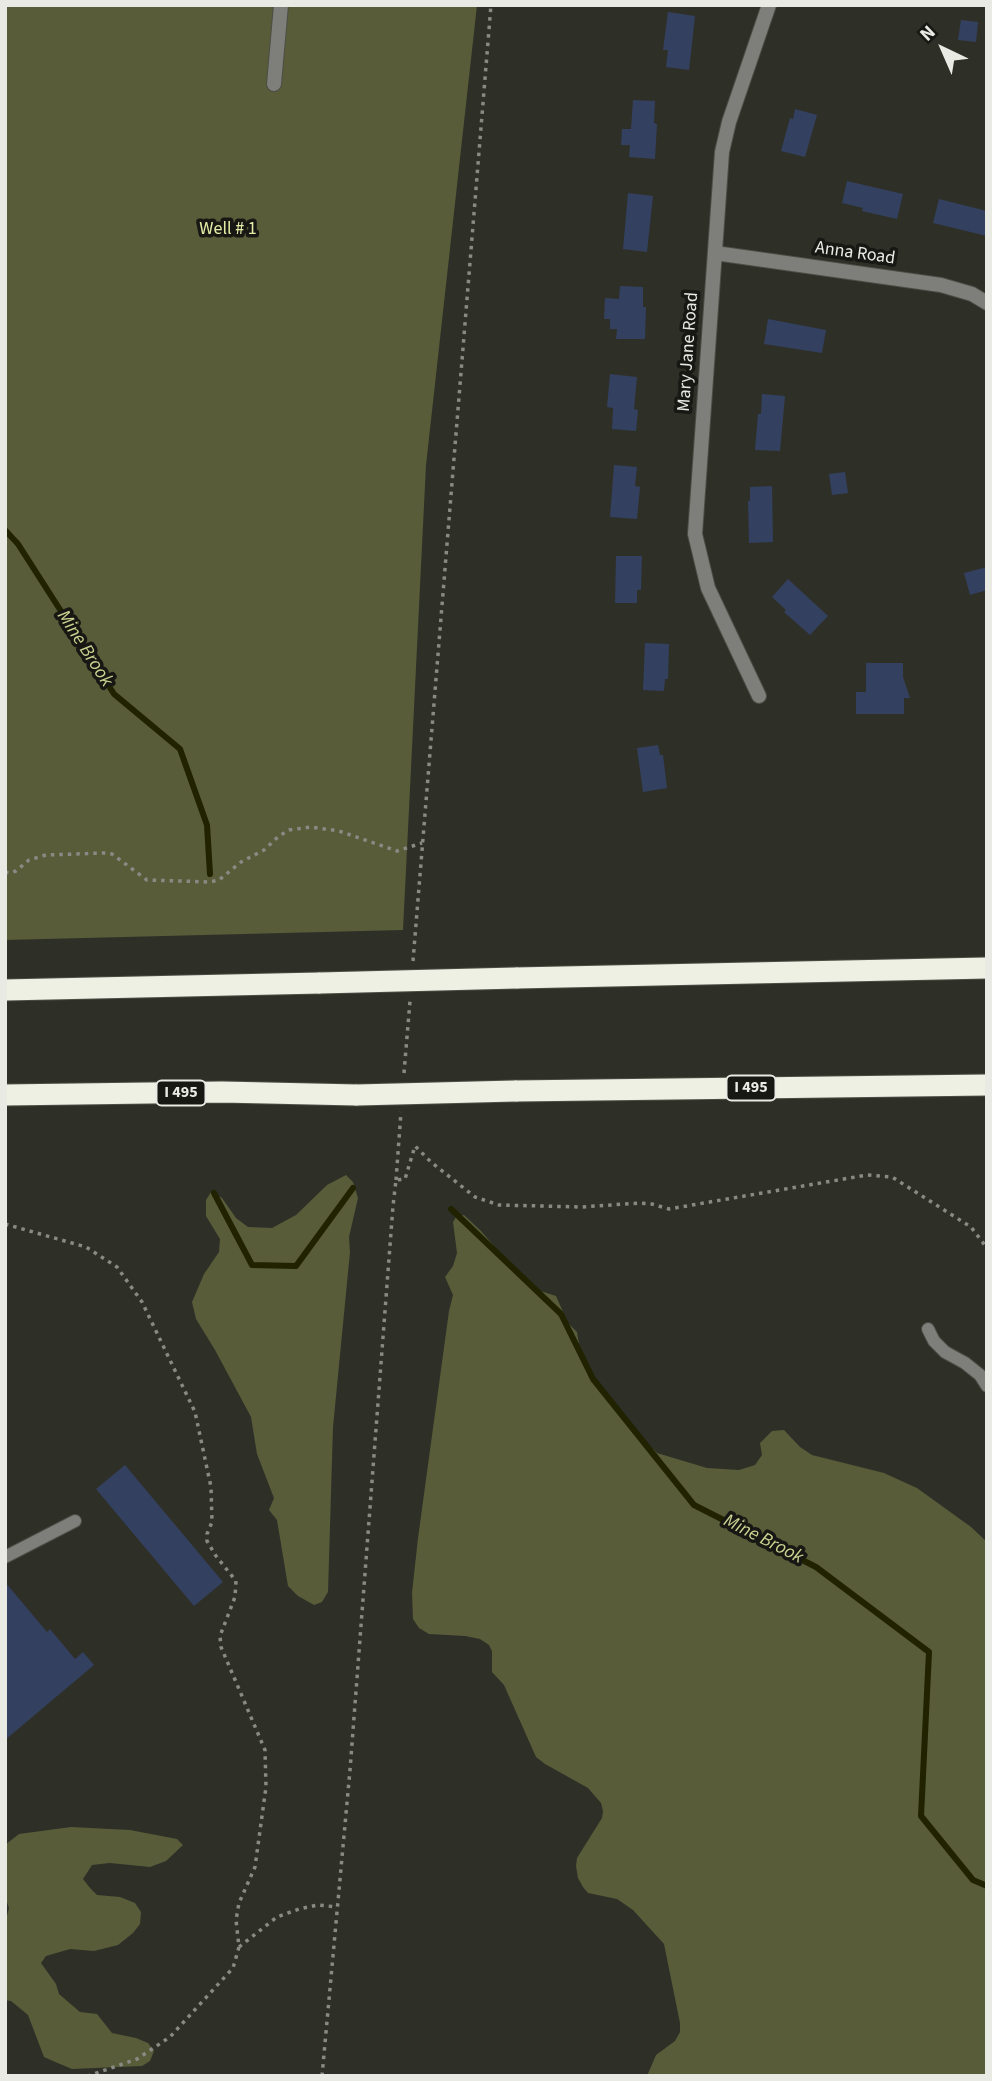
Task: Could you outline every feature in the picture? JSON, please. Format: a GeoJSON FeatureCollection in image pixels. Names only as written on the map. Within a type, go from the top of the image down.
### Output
{"type":"FeatureCollection","features":[{"type":"Feature","properties":{"kind":"highway"},"geometry":{"type":"LineString","coordinates":[[5,990],[987,968]]}},
{"type":"Feature","properties":{"kind":"highway","name":"I 495"},"geometry":{"type":"LineString","coordinates":[[5,1095],[356,1095],[987,1085]]}},
{"type":"Feature","properties":{"kind":"street"},"geometry":{"type":"LineString","coordinates":[[274,84],[281,5]]}},
{"type":"Feature","properties":{"kind":"street","name":"Mary Jane Road"},"geometry":{"type":"LineString","coordinates":[[759,695],[708,588],[695,534],[722,152],[729,122],[769,5]]}},
{"type":"Feature","properties":{"kind":"street","name":"Anna Road"},"geometry":{"type":"LineString","coordinates":[[715,253],[941,285],[972,294],[987,303]]}},
{"type":"Feature","properties":{"kind":"lane"},"geometry":{"type":"LineString","coordinates":[[928,1329],[945,1352],[965,1363],[987,1386]]}},
{"type":"Feature","properties":{"kind":"lane"},"geometry":{"type":"LineString","coordinates":[[5,1557],[75,1521]]}},
{"type":"Feature","properties":{"kind":"path"},"geometry":{"type":"LineString","coordinates":[[413,964],[491,5]]}},
{"type":"Feature","properties":{"kind":"path"},"geometry":{"type":"LineString","coordinates":[[5,872],[16,871],[29,860],[46,855],[103,853],[112,854],[147,880],[210,882],[219,880],[289,830],[311,827],[339,831],[397,851],[422,843]]}},
{"type":"Feature","properties":{"kind":"path"},"geometry":{"type":"LineString","coordinates":[[404,1086],[411,991]]}},
{"type":"Feature","properties":{"kind":"path"},"geometry":{"type":"LineString","coordinates":[[322,2076],[350,1770],[401,1112]]}},
{"type":"Feature","properties":{"kind":"path"},"geometry":{"type":"LineString","coordinates":[[396,1180],[405,1179],[415,1146],[430,1162],[475,1197],[499,1205],[582,1207],[639,1203],[669,1209],[867,1175],[891,1177],[971,1227],[987,1248]]}},
{"type":"Feature","properties":{"kind":"path"},"geometry":{"type":"LineString","coordinates":[[5,1224],[86,1247],[117,1267],[142,1302],[195,1412],[211,1487],[212,1522],[207,1541],[236,1581],[235,1597],[220,1636],[221,1647],[265,1750],[266,1787],[255,1867],[239,1903],[236,1920],[239,1947],[233,1968],[170,2037],[137,2059],[88,2076]]}},
{"type":"Feature","properties":{"kind":"path"},"geometry":{"type":"LineString","coordinates":[[239,1947],[277,1917],[318,1905],[338,1907]]}},
{"type":"Feature","properties":{"kind":"green space","name":"Well # 1"},"geometry":{"type":"Polygon","coordinates":[[[5,5],[477,5],[426,465],[403,930],[5,940],[5,5]]]}},
{"type":"Feature","properties":{"kind":"green space"},"geometry":{"type":"Polygon","coordinates":[[[346,1175],[353,1182],[358,1198],[349,1237],[350,1252],[333,1427],[328,1592],[322,1602],[314,1605],[298,1596],[288,1586],[277,1520],[269,1510],[274,1498],[257,1454],[251,1417],[196,1319],[192,1302],[204,1274],[219,1252],[220,1239],[206,1216],[206,1200],[211,1192],[222,1198],[236,1218],[248,1227],[272,1228],[296,1215],[327,1185],[346,1175]]]}},
{"type":"Feature","properties":{"kind":"green space"},"geometry":{"type":"Polygon","coordinates":[[[464,1215],[526,1283],[534,1289],[556,1296],[568,1323],[577,1332],[582,1362],[620,1415],[657,1453],[707,1468],[739,1470],[755,1465],[762,1455],[760,1443],[772,1431],[784,1430],[812,1455],[884,1473],[917,1488],[971,1527],[987,1542],[987,2076],[647,2076],[656,2055],[675,2041],[680,2032],[680,2023],[664,1944],[633,1910],[617,1899],[588,1893],[578,1878],[577,1858],[602,1818],[601,1803],[588,1788],[536,1757],[504,1685],[492,1672],[492,1651],[489,1645],[480,1639],[465,1636],[429,1634],[419,1628],[413,1619],[412,1593],[418,1538],[453,1295],[445,1277],[453,1266],[457,1253],[453,1222],[456,1217],[464,1215]]]}},
{"type":"Feature","properties":{"kind":"green space"},"geometry":{"type":"Polygon","coordinates":[[[71,1827],[130,1830],[177,1839],[183,1845],[166,1861],[150,1867],[110,1863],[92,1865],[83,1879],[90,1888],[97,1895],[120,1897],[135,1903],[141,1912],[140,1924],[118,1945],[94,1951],[70,1949],[46,1956],[41,1963],[56,1984],[59,1994],[80,2012],[97,2014],[112,2033],[148,2043],[154,2051],[150,2061],[142,2066],[72,2069],[44,2057],[28,2015],[11,2001],[5,2000],[5,1923],[9,1908],[5,1897],[5,1845],[19,1834],[71,1827]]]}},
{"type":"Feature","properties":{"kind":"building"},"geometry":{"type":"Polygon","coordinates":[[[668,12],[695,16],[689,70],[666,67],[668,50],[663,50],[668,12]]]}},
{"type":"Feature","properties":{"kind":"building"},"geometry":{"type":"Polygon","coordinates":[[[961,20],[978,22],[976,42],[958,40],[961,20]]]}},
{"type":"Feature","properties":{"kind":"building"},"geometry":{"type":"Polygon","coordinates":[[[633,100],[655,101],[655,159],[629,157],[630,145],[621,145],[622,129],[631,129],[633,100]]]}},
{"type":"Feature","properties":{"kind":"building"},"geometry":{"type":"Polygon","coordinates":[[[795,109],[817,115],[805,157],[781,151],[795,109]]]}},
{"type":"Feature","properties":{"kind":"building"},"geometry":{"type":"Polygon","coordinates":[[[847,181],[903,194],[897,219],[842,203],[847,181]]]}},
{"type":"Feature","properties":{"kind":"building"},"geometry":{"type":"Polygon","coordinates":[[[628,193],[653,196],[647,252],[623,249],[628,193]]]}},
{"type":"Feature","properties":{"kind":"building"},"geometry":{"type":"Polygon","coordinates":[[[939,199],[987,211],[987,236],[933,223],[939,199]]]}},
{"type":"Feature","properties":{"kind":"building"},"geometry":{"type":"Polygon","coordinates":[[[620,286],[643,287],[643,307],[646,307],[645,339],[616,339],[617,329],[610,329],[610,319],[604,319],[605,298],[619,299],[620,286]]]}},
{"type":"Feature","properties":{"kind":"building"},"geometry":{"type":"Polygon","coordinates":[[[768,319],[826,330],[822,353],[764,344],[768,319]]]}},
{"type":"Feature","properties":{"kind":"building"},"geometry":{"type":"Polygon","coordinates":[[[610,374],[637,377],[634,409],[638,410],[636,431],[612,429],[613,408],[607,407],[610,374]]]}},
{"type":"Feature","properties":{"kind":"building"},"geometry":{"type":"Polygon","coordinates":[[[762,394],[785,396],[780,451],[755,450],[762,394]]]}},
{"type":"Feature","properties":{"kind":"building"},"geometry":{"type":"Polygon","coordinates":[[[614,465],[637,467],[635,486],[640,487],[637,519],[610,517],[614,465]]]}},
{"type":"Feature","properties":{"kind":"building"},"geometry":{"type":"Polygon","coordinates":[[[845,472],[848,493],[832,495],[829,474],[845,472]]]}},
{"type":"Feature","properties":{"kind":"building"},"geometry":{"type":"Polygon","coordinates":[[[772,486],[773,542],[749,543],[750,487],[772,486]]]}},
{"type":"Feature","properties":{"kind":"building"},"geometry":{"type":"Polygon","coordinates":[[[616,556],[642,556],[641,590],[637,590],[637,603],[615,603],[616,556]]]}},
{"type":"Feature","properties":{"kind":"building"},"geometry":{"type":"Polygon","coordinates":[[[987,567],[987,590],[970,595],[964,573],[987,567]]]}},
{"type":"Feature","properties":{"kind":"building"},"geometry":{"type":"Polygon","coordinates":[[[788,579],[828,616],[810,635],[784,612],[786,610],[772,597],[788,579]]]}},
{"type":"Feature","properties":{"kind":"building"},"geometry":{"type":"Polygon","coordinates":[[[645,643],[669,644],[668,679],[665,679],[664,691],[643,690],[645,643]]]}},
{"type":"Feature","properties":{"kind":"building"},"geometry":{"type":"Polygon","coordinates":[[[866,663],[903,663],[903,677],[910,698],[904,698],[904,714],[856,714],[856,692],[866,692],[866,663]]]}},
{"type":"Feature","properties":{"kind":"building"},"geometry":{"type":"Polygon","coordinates":[[[658,745],[660,755],[663,755],[667,788],[643,792],[637,748],[658,745]]]}},
{"type":"Feature","properties":{"kind":"building"},"geometry":{"type":"Polygon","coordinates":[[[125,1465],[223,1582],[194,1606],[96,1489],[125,1465]]]}},
{"type":"Feature","properties":{"kind":"building"},"geometry":{"type":"Polygon","coordinates":[[[5,1582],[47,1632],[50,1629],[75,1659],[83,1652],[94,1665],[5,1740],[5,1582]]]}},
{"type":"Feature","properties":{"kind":"waterway","name":"Mine Brook"},"geometry":{"type":"LineString","coordinates":[[5,530],[18,544],[114,694],[180,749],[207,825],[210,874]]}},
{"type":"Feature","properties":{"kind":"waterway","name":"Mine Brook"},"geometry":{"type":"LineString","coordinates":[[214,1193],[252,1265],[296,1266],[353,1188]]}},
{"type":"Feature","properties":{"kind":"waterway","name":"Mine Brook"},"geometry":{"type":"LineString","coordinates":[[451,1209],[561,1314],[593,1379],[694,1505],[816,1567],[929,1652],[921,1816],[973,1880],[987,1886]]}}]}
